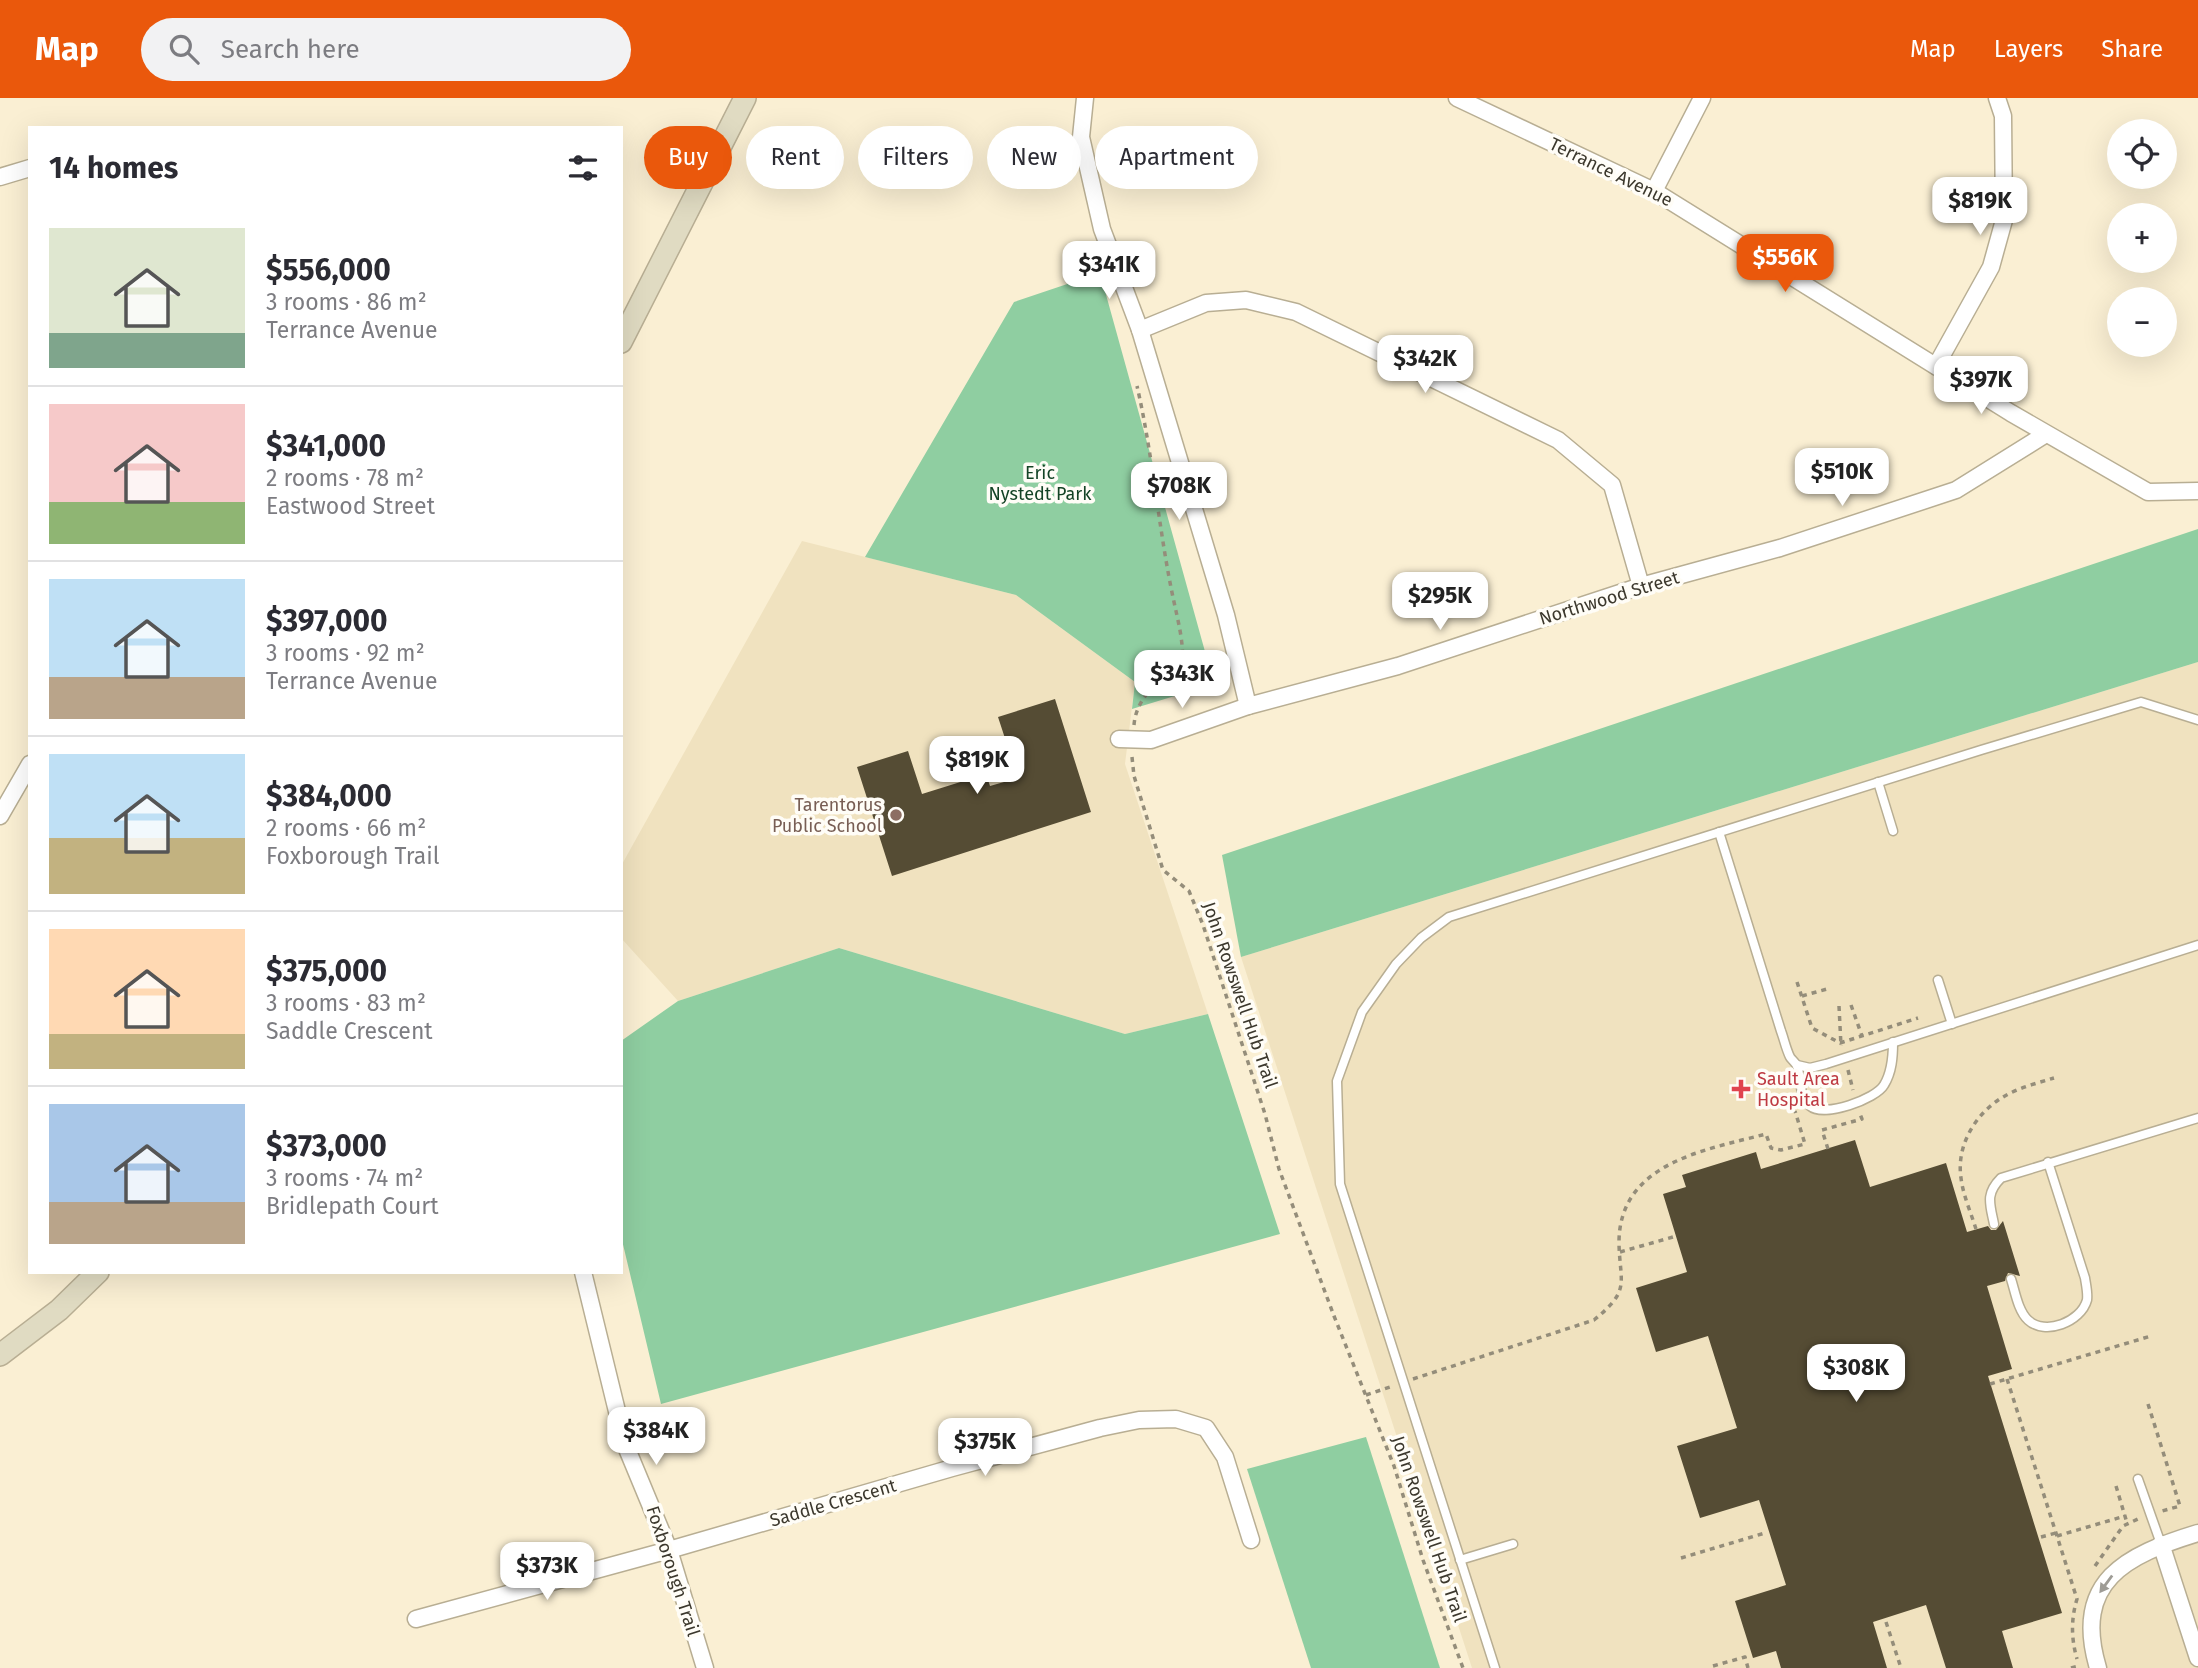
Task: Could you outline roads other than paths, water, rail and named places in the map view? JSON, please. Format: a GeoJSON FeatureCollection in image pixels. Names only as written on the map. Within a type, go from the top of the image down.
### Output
{"type":"FeatureCollection","features":[{"type":"Feature","properties":{"kind":"main road"},"geometry":{"type":"LineString","coordinates":[[623,338],[746,98]]}},
{"type":"Feature","properties":{"kind":"main road"},"geometry":{"type":"LineString","coordinates":[[0,1355],[60,1310],[96,1274]]}},
{"type":"Feature","properties":{"kind":"street"},"geometry":{"type":"LineString","coordinates":[[1085,98],[1081,137],[1102,229],[1140,330],[1226,615],[1248,706]]}},
{"type":"Feature","properties":{"kind":"street","name":"Terrance Avenue"},"geometry":{"type":"LineString","coordinates":[[1457,98],[1654,191],[2046,434],[2148,492],[2198,491]]}},
{"type":"Feature","properties":{"kind":"street"},"geometry":{"type":"LineString","coordinates":[[1654,191],[1702,98]]}},
{"type":"Feature","properties":{"kind":"street"},"geometry":{"type":"LineString","coordinates":[[1936,366],[1991,267],[2004,220],[2003,116],[1997,98]]}},
{"type":"Feature","properties":{"kind":"street"},"geometry":{"type":"LineString","coordinates":[[0,177],[28,168]]}},
{"type":"Feature","properties":{"kind":"street"},"geometry":{"type":"LineString","coordinates":[[1140,330],[1206,303],[1246,300],[1296,312],[1558,440],[1612,485],[1641,586]]}},
{"type":"Feature","properties":{"kind":"street","name":"Northwood Street"},"geometry":{"type":"LineString","coordinates":[[1126,739],[1151,740],[1248,706],[1398,666],[1641,586],[1780,548],[1956,490],[2046,434]]}},
{"type":"Feature","properties":{"kind":"street"},"geometry":{"type":"LineString","coordinates":[[0,816],[28,767]]}},
{"type":"Feature","properties":{"kind":"street","name":"Foxborough Trail"},"geometry":{"type":"LineString","coordinates":[[583,1274],[625,1444],[668,1550],[705,1668]]}},
{"type":"Feature","properties":{"kind":"street","name":"Saddle Crescent"},"geometry":{"type":"LineString","coordinates":[[416,1619],[1100,1428],[1139,1420],[1177,1419],[1206,1428],[1225,1457],[1251,1539]]}},
{"type":"Feature","properties":{"kind":"street"},"geometry":{"type":"LineString","coordinates":[[2098,1668],[2092,1646],[2091,1623],[2095,1603],[2105,1582],[2125,1563],[2161,1545],[2198,1533]]}},
{"type":"Feature","properties":{"kind":"street"},"geometry":{"type":"LineString","coordinates":[[2161,1545],[2197,1652]]}},
{"type":"Feature","properties":{"kind":"lane"},"geometry":{"type":"LineString","coordinates":[[1495,1668],[1340,1184],[1337,1081],[1362,1012],[1396,964],[1421,938],[1449,917],[1878,782],[2141,702],[2198,720]]}},
{"type":"Feature","properties":{"kind":"lane"},"geometry":{"type":"LineString","coordinates":[[1878,782],[1893,831]]}},
{"type":"Feature","properties":{"kind":"lane"},"geometry":{"type":"LineString","coordinates":[[1719,832],[1790,1058],[1797,1065],[1810,1068],[1844,1058],[2198,945]]}},
{"type":"Feature","properties":{"kind":"lane"},"geometry":{"type":"LineString","coordinates":[[1938,979],[1952,1024]]}},
{"type":"Feature","properties":{"kind":"lane"},"geometry":{"type":"LineString","coordinates":[[1797,1065],[1798,1082],[1808,1105],[1816,1110],[1827,1111],[1875,1096],[1883,1087],[1892,1063],[1893,1042]]}},
{"type":"Feature","properties":{"kind":"lane"},"geometry":{"type":"LineString","coordinates":[[1994,1224],[1990,1202],[1993,1186],[2001,1178],[2198,1118]]}},
{"type":"Feature","properties":{"kind":"lane"},"geometry":{"type":"LineString","coordinates":[[2011,1279],[2022,1312],[2028,1321],[2039,1326],[2067,1323],[2077,1317],[2087,1298],[2085,1278],[2048,1163]]}},
{"type":"Feature","properties":{"kind":"lane"},"geometry":{"type":"LineString","coordinates":[[2138,1479],[2161,1545]]}},
{"type":"Feature","properties":{"kind":"lane"},"geometry":{"type":"LineString","coordinates":[[1460,1560],[1513,1544]]}},
{"type":"Feature","properties":{"kind":"place","name":"Tarentorus Public School"},"geometry":{"type":"Point","coordinates":[896,815]}},
{"type":"Feature","properties":{"kind":"place","name":"Sault Area Hospital"},"geometry":{"type":"Point","coordinates":[1741,1089]}},
{"type":"Feature","properties":{"kind":"park label","name":"Eric Nystedt Park"},"geometry":{"type":"Point","coordinates":[1040,483]}}]}
